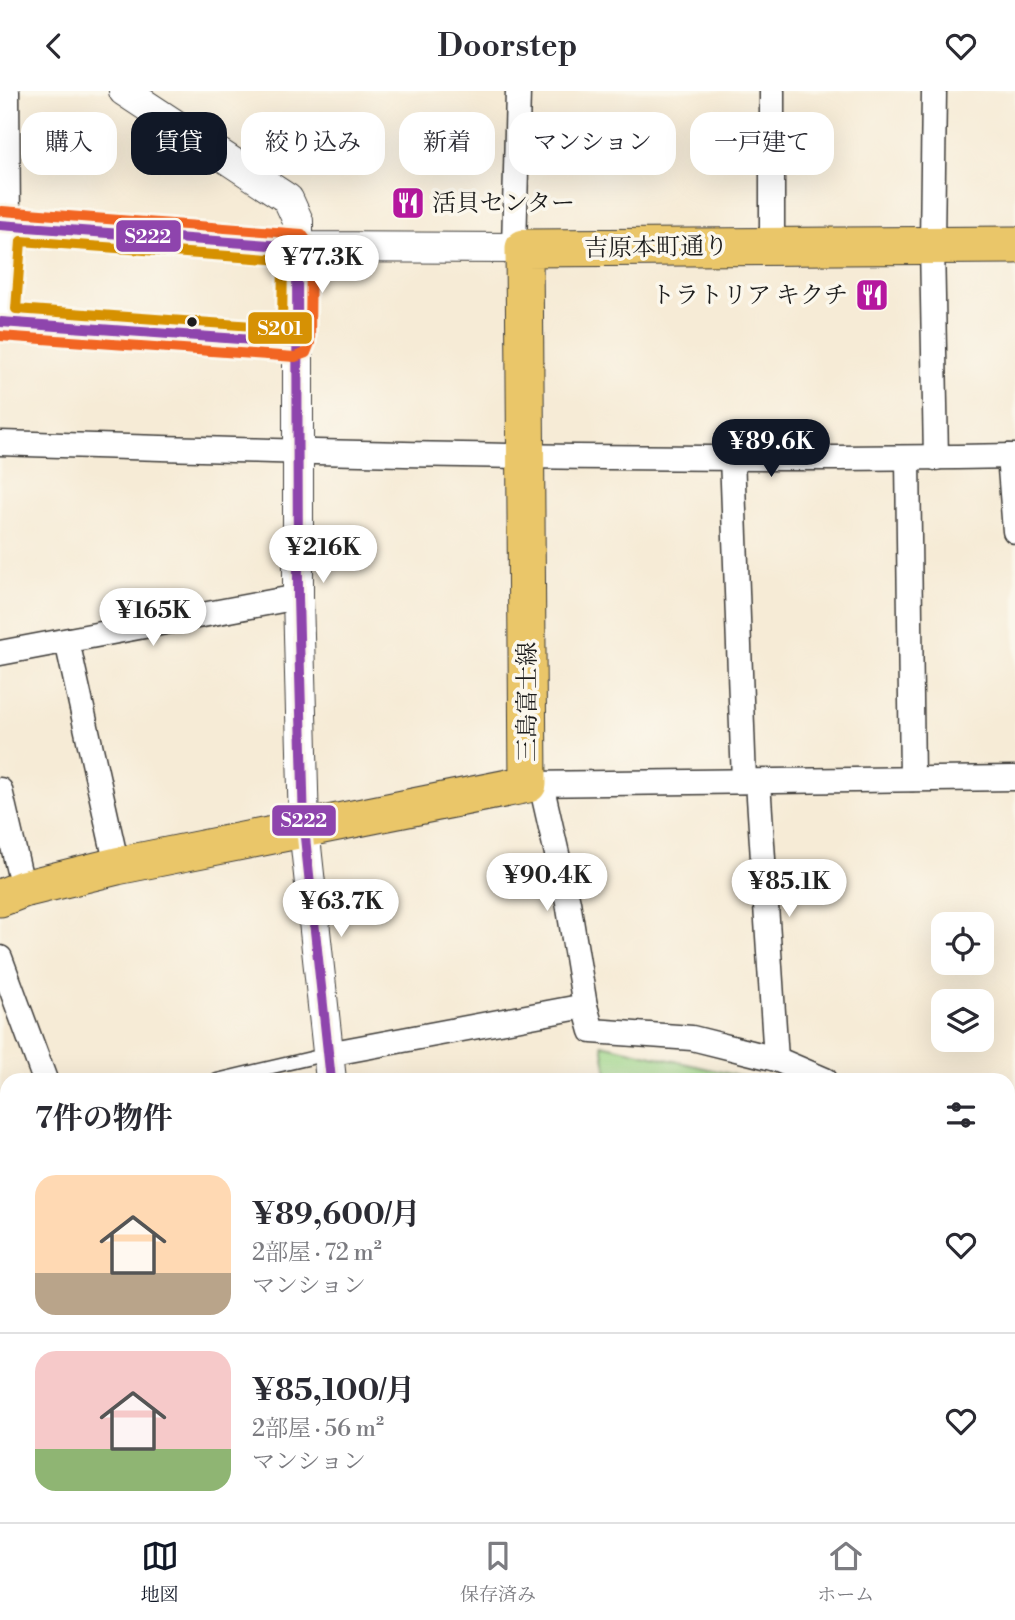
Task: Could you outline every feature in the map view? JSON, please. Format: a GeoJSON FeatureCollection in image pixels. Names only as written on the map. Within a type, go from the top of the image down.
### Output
{"type":"FeatureCollection","features":[{"type":"Feature","properties":{"kind":"main road","name":"吉原本町通り"},"geometry":{"type":"LineString","coordinates":[[519,248],[1015,245]]}},
{"type":"Feature","properties":{"kind":"main road","name":"三島富士線"},"geometry":{"type":"LineString","coordinates":[[12,893],[117,866],[534,784],[527,455],[519,248]]}},
{"type":"Feature","properties":{"kind":"street"},"geometry":{"type":"LineString","coordinates":[[124,91],[288,199],[298,221],[298,597],[304,828],[330,1067],[585,1006]]}},
{"type":"Feature","properties":{"kind":"street"},"geometry":{"type":"LineString","coordinates":[[518,91],[519,248]]}},
{"type":"Feature","properties":{"kind":"street"},"geometry":{"type":"LineString","coordinates":[[772,91],[772,246]]}},
{"type":"Feature","properties":{"kind":"street"},"geometry":{"type":"LineString","coordinates":[[934,91],[932,244],[936,458]]}},
{"type":"Feature","properties":{"kind":"street"},"geometry":{"type":"LineString","coordinates":[[5,94],[0,325],[296,343]]}},
{"type":"Feature","properties":{"kind":"street","name":"吉原本町通り"},"geometry":{"type":"LineString","coordinates":[[4,226],[297,247],[519,248]]}},
{"type":"Feature","properties":{"kind":"street"},"geometry":{"type":"LineString","coordinates":[[0,443],[298,453],[908,459],[1012,456],[1015,531]]}},
{"type":"Feature","properties":{"kind":"street"},"geometry":{"type":"LineString","coordinates":[[732,456],[751,782],[776,1059]]}},
{"type":"Feature","properties":{"kind":"street"},"geometry":{"type":"LineString","coordinates":[[908,459],[912,779]]}},
{"type":"Feature","properties":{"kind":"street"},"geometry":{"type":"LineString","coordinates":[[0,653],[298,597]]}},
{"type":"Feature","properties":{"kind":"street"},"geometry":{"type":"LineString","coordinates":[[67,641],[117,866]]}},
{"type":"Feature","properties":{"kind":"street"},"geometry":{"type":"LineString","coordinates":[[808,1073],[776,1059],[692,1038],[592,1031],[585,1006],[568,902],[534,784],[1015,778]]}},
{"type":"Feature","properties":{"kind":"street"},"geometry":{"type":"LineString","coordinates":[[0,790],[12,893]]}},
{"type":"Feature","properties":{"kind":"street"},"geometry":{"type":"LineString","coordinates":[[0,958],[42,1073]]}},
{"type":"Feature","properties":{"kind":"lane"},"geometry":{"type":"LineString","coordinates":[[278,1073],[330,1067]]}},
{"type":"Feature","properties":{"kind":"green space"},"geometry":{"type":"Polygon","coordinates":[[[602,1044],[726,1073],[607,1073],[602,1044]]]}},
{"type":"Feature","properties":{"kind":"transit line"},"geometry":{"type":"LineString","coordinates":[[0,336],[295,357],[306,353],[310,343],[311,246],[302,234],[2,211]]}},
{"type":"Feature","properties":{"kind":"transit line","name":"S222"},"geometry":{"type":"LineString","coordinates":[[0,225],[297,247]]}},
{"type":"Feature","properties":{"kind":"transit line","name":"S201"},"geometry":{"type":"LineString","coordinates":[[21,241],[283,260],[282,328],[16,309],[21,241]]}},
{"type":"Feature","properties":{"kind":"transit line","name":"S222"},"geometry":{"type":"LineString","coordinates":[[297,247],[298,597],[304,828],[330,1073]]}},
{"type":"Feature","properties":{"kind":"transit line","name":"S222"},"geometry":{"type":"LineString","coordinates":[[1,322],[296,343]]}},
{"type":"Feature","properties":{"kind":"place","name":"活貝センター"},"geometry":{"type":"Point","coordinates":[408,203]}},
{"type":"Feature","properties":{"kind":"place","name":"トラトリア キクチ"},"geometry":{"type":"Point","coordinates":[872,295]}}]}
